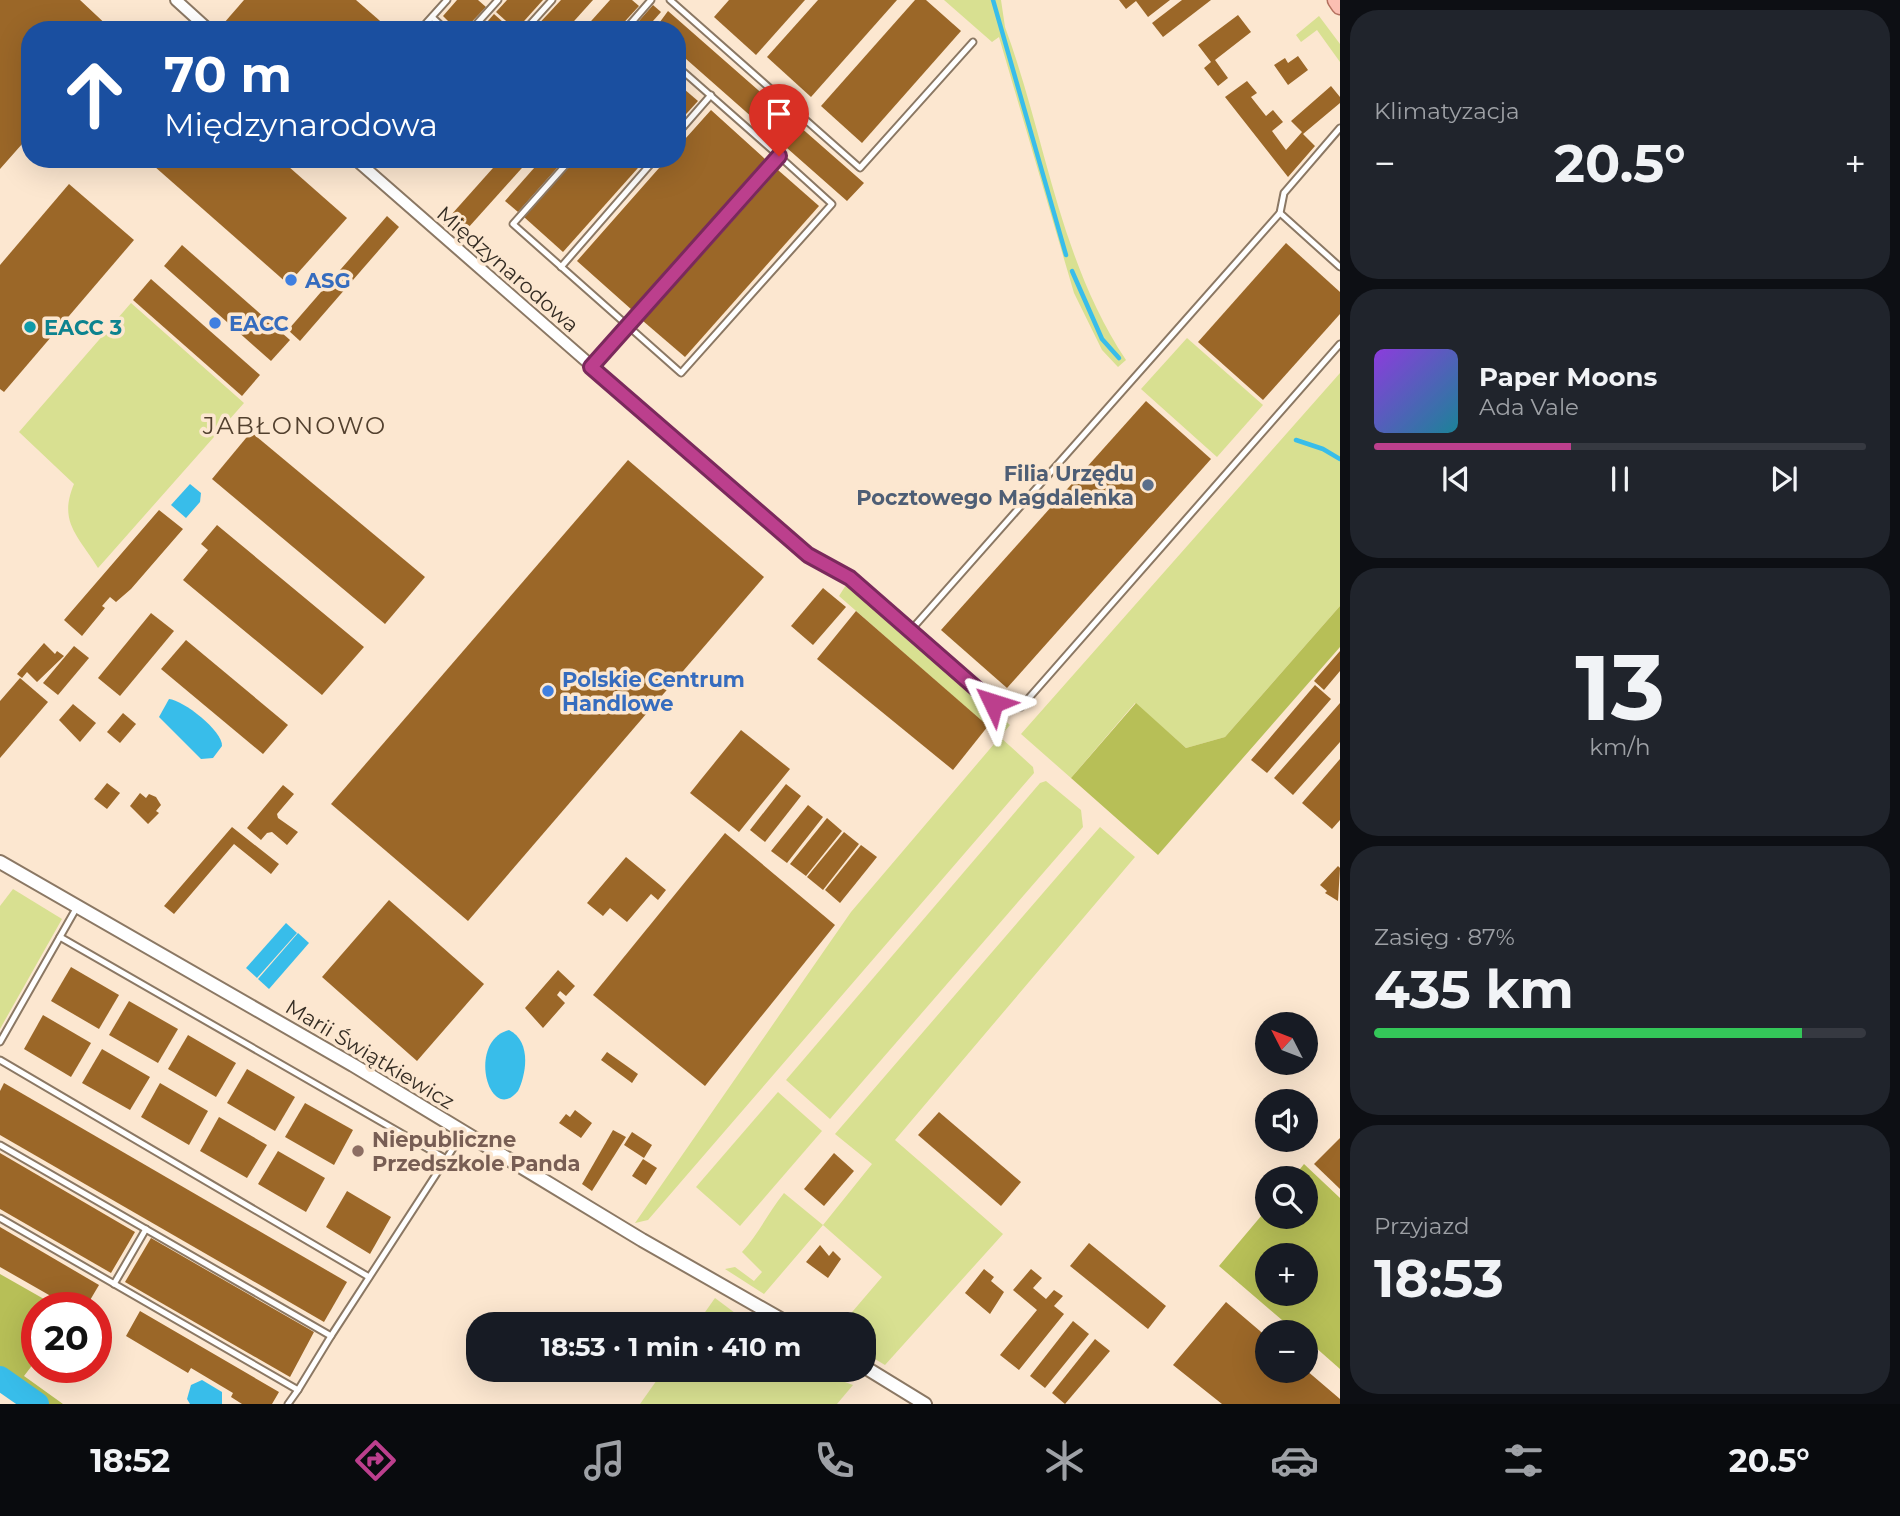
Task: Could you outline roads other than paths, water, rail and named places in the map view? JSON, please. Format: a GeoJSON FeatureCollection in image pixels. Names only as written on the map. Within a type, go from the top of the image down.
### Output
{"type":"FeatureCollection","features":[{"type":"Feature","properties":{"kind":"main road"},"geometry":{"type":"LineString","coordinates":[[1336,0],[1340,6]]}},
{"type":"Feature","properties":{"kind":"street"},"geometry":{"type":"LineString","coordinates":[[176,0],[199,21]]}},
{"type":"Feature","properties":{"kind":"street","name":"Międzynarodowa"},"geometry":{"type":"LineString","coordinates":[[365,168],[808,555],[850,578],[896,618]]}},
{"type":"Feature","properties":{"kind":"street","name":"Marii Świątkiewicz"},"geometry":{"type":"LineString","coordinates":[[0,862],[769,1312]]}},
{"type":"Feature","properties":{"kind":"street"},"geometry":{"type":"LineString","coordinates":[[876,1374],[925,1404]]}},
{"type":"Feature","properties":{"kind":"lane"},"geometry":{"type":"LineString","coordinates":[[428,21],[447,0]]}},
{"type":"Feature","properties":{"kind":"lane"},"geometry":{"type":"LineString","coordinates":[[479,21],[498,0]]}},
{"type":"Feature","properties":{"kind":"lane"},"geometry":{"type":"LineString","coordinates":[[533,21],[552,0]]}},
{"type":"Feature","properties":{"kind":"lane"},"geometry":{"type":"LineString","coordinates":[[633,21],[651,0]]}},
{"type":"Feature","properties":{"kind":"lane"},"geometry":{"type":"LineString","coordinates":[[670,0],[860,168],[973,42]]}},
{"type":"Feature","properties":{"kind":"lane"},"geometry":{"type":"LineString","coordinates":[[432,17],[436,21]]}},
{"type":"Feature","properties":{"kind":"lane"},"geometry":{"type":"LineString","coordinates":[[563,168],[513,225],[681,373],[832,204],[686,74]]}},
{"type":"Feature","properties":{"kind":"lane"},"geometry":{"type":"LineString","coordinates":[[686,124],[711,95]]}},
{"type":"Feature","properties":{"kind":"lane"},"geometry":{"type":"LineString","coordinates":[[911,630],[1280,213],[1284,192],[1340,128]]}},
{"type":"Feature","properties":{"kind":"lane"},"geometry":{"type":"LineString","coordinates":[[591,367],[779,156]]}},
{"type":"Feature","properties":{"kind":"lane"},"geometry":{"type":"LineString","coordinates":[[561,267],[647,168]]}},
{"type":"Feature","properties":{"kind":"lane"},"geometry":{"type":"LineString","coordinates":[[1280,213],[1340,267]]}},
{"type":"Feature","properties":{"kind":"lane"},"geometry":{"type":"LineString","coordinates":[[896,618],[993,703],[1008,709],[1021,707],[1340,344]]}},
{"type":"Feature","properties":{"kind":"lane"},"geometry":{"type":"LineString","coordinates":[[0,1042],[77,907]]}},
{"type":"Feature","properties":{"kind":"lane"},"geometry":{"type":"LineString","coordinates":[[60,937],[446,1159]]}},
{"type":"Feature","properties":{"kind":"lane"},"geometry":{"type":"LineString","coordinates":[[0,1060],[369,1277]]}},
{"type":"Feature","properties":{"kind":"lane"},"geometry":{"type":"LineString","coordinates":[[288,1404],[464,1132]]}},
{"type":"Feature","properties":{"kind":"lane"},"geometry":{"type":"LineString","coordinates":[[0,1145],[331,1336]]}},
{"type":"Feature","properties":{"kind":"lane"},"geometry":{"type":"LineString","coordinates":[[0,1218],[298,1390]]}},
{"type":"Feature","properties":{"kind":"lane"},"geometry":{"type":"LineString","coordinates":[[114,1284],[146,1229]]}},
{"type":"Feature","properties":{"kind":"water"},"geometry":{"type":"Polygon","coordinates":[[[190,484],[201,493],[200,502],[186,518],[171,505],[190,484]]]}},
{"type":"Feature","properties":{"kind":"water"},"geometry":{"type":"Polygon","coordinates":[[[169,699],[192,710],[216,732],[222,746],[213,758],[201,759],[159,717],[169,699]]]}},
{"type":"Feature","properties":{"kind":"water"},"geometry":{"type":"Polygon","coordinates":[[[286,923],[297,933],[257,978],[246,968],[286,923]]]}},
{"type":"Feature","properties":{"kind":"water"},"geometry":{"type":"Polygon","coordinates":[[[298,933],[309,943],[269,989],[258,979],[298,933]]]}},
{"type":"Feature","properties":{"kind":"water"},"geometry":{"type":"Polygon","coordinates":[[[509,1030],[521,1042],[525,1066],[518,1091],[508,1099],[498,1098],[491,1090],[486,1078],[485,1063],[488,1049],[496,1037],[509,1030]]]}},
{"type":"Feature","properties":{"kind":"water"},"geometry":{"type":"Polygon","coordinates":[[[202,1380],[222,1392],[222,1404],[190,1404],[187,1399],[191,1385],[202,1380]]]}},
{"type":"Feature","properties":{"kind":"waterway"},"geometry":{"type":"LineString","coordinates":[[993,0],[1066,255]]}},
{"type":"Feature","properties":{"kind":"waterway"},"geometry":{"type":"LineString","coordinates":[[1072,271],[1102,339],[1119,358]]}},
{"type":"Feature","properties":{"kind":"waterway"},"geometry":{"type":"LineString","coordinates":[[1296,440],[1323,449],[1340,459]]}},
{"type":"Feature","properties":{"kind":"waterway"},"geometry":{"type":"LineString","coordinates":[[0,1378],[37,1404]]}},
{"type":"Feature","properties":{"kind":"place","name":"ASG"},"geometry":{"type":"Point","coordinates":[291,280]}},
{"type":"Feature","properties":{"kind":"place","name":"EACC"},"geometry":{"type":"Point","coordinates":[215,323]}},
{"type":"Feature","properties":{"kind":"place","name":"EACC 3"},"geometry":{"type":"Point","coordinates":[30,327]}},
{"type":"Feature","properties":{"kind":"place","name":"Filia Urzędu Pocztowego Magdalenka"},"geometry":{"type":"Point","coordinates":[1148,485]}},
{"type":"Feature","properties":{"kind":"place","name":"Polskie Centrum Handlowe"},"geometry":{"type":"Point","coordinates":[548,691]}},
{"type":"Feature","properties":{"kind":"place","name":"Niepubliczne Przedszkole Panda"},"geometry":{"type":"Point","coordinates":[358,1151]}},
{"type":"Feature","properties":{"kind":"district","name":"JABŁONOWO"},"geometry":{"type":"Point","coordinates":[295,425]}}]}
